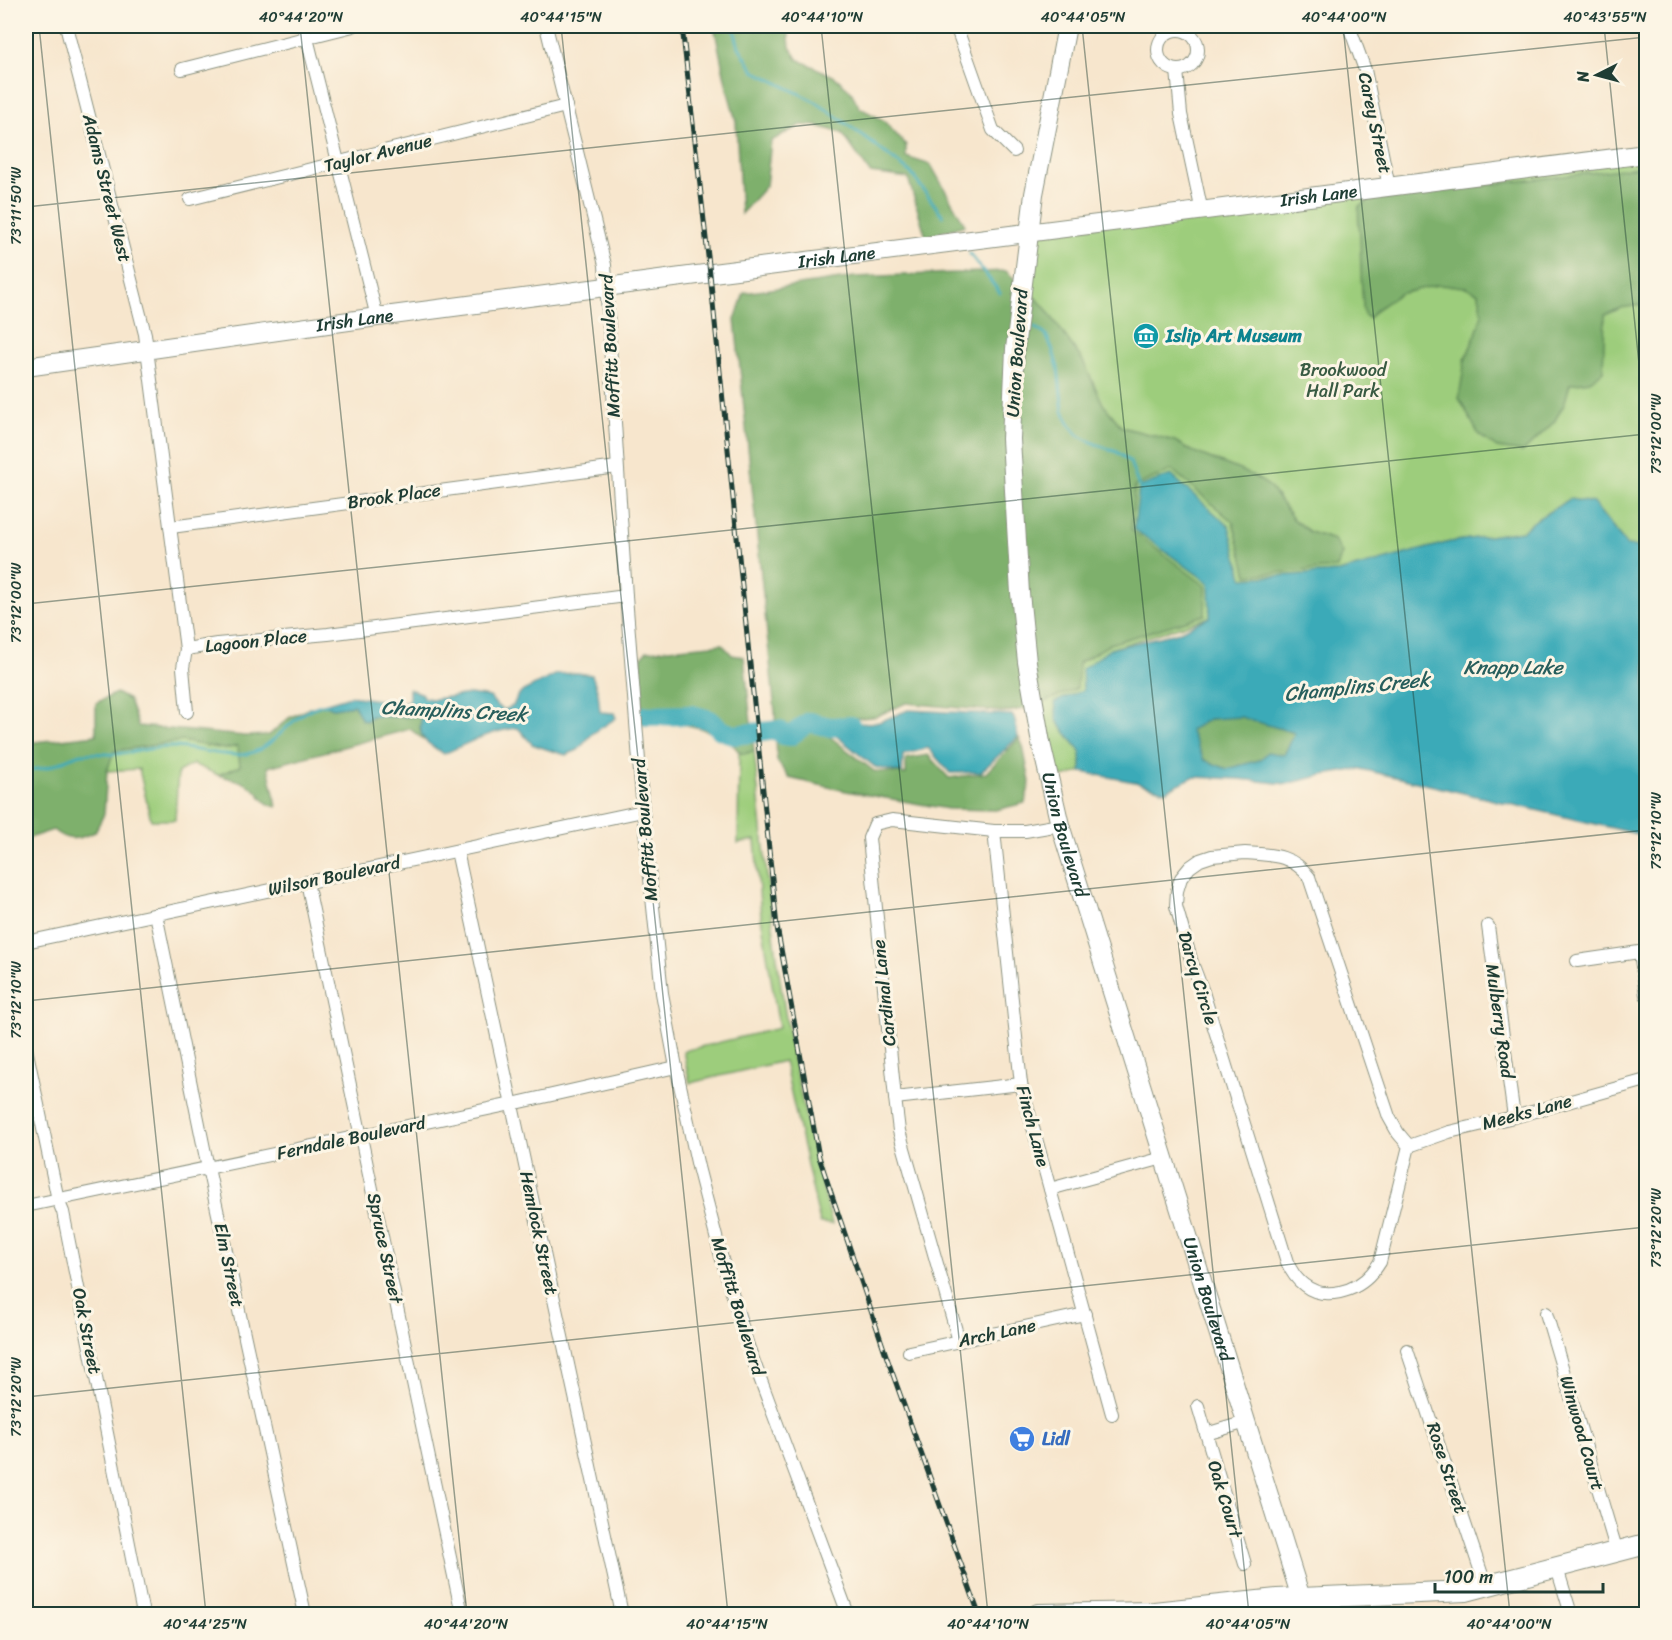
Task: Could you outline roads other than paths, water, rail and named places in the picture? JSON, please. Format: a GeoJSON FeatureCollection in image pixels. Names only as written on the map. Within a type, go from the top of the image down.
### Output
{"type":"FeatureCollection","features":[{"type":"Feature","properties":{"kind":"main road"},"geometry":{"type":"LineString","coordinates":[[1038,1614],[1145,1613],[1303,1606],[1466,1592],[1647,1544]]}},
{"type":"Feature","properties":{"kind":"street","name":"Adams Street West"},"geometry":{"type":"LineString","coordinates":[[66,26],[145,334],[147,350]]}},
{"type":"Feature","properties":{"kind":"street"},"geometry":{"type":"LineString","coordinates":[[182,69],[306,31],[353,26]]}},
{"type":"Feature","properties":{"kind":"street","name":"Moffitt Boulevard"},"geometry":{"type":"LineString","coordinates":[[546,26],[605,265],[617,467],[643,811],[661,983],[676,1067],[698,1167],[748,1346],[848,1614]]}},
{"type":"Feature","properties":{"kind":"street"},"geometry":{"type":"LineString","coordinates":[[956,26],[993,130],[1014,151]]}},
{"type":"Feature","properties":{"kind":"street","name":"Union Boulevard"},"geometry":{"type":"LineString","coordinates":[[1067,26],[1034,194],[1015,360],[1011,439],[1014,514],[1027,662],[1060,825],[1303,1606]]}},
{"type":"Feature","properties":{"kind":"street","name":"Carey Street"},"geometry":{"type":"LineString","coordinates":[[1349,26],[1365,70],[1389,187]]}},
{"type":"Feature","properties":{"kind":"street"},"geometry":{"type":"LineString","coordinates":[[306,31],[377,317]]}},
{"type":"Feature","properties":{"kind":"street"},"geometry":{"type":"LineString","coordinates":[[1177,70],[1181,114],[1202,212]]}},
{"type":"Feature","properties":{"kind":"street","name":"Taylor Avenue"},"geometry":{"type":"LineString","coordinates":[[190,199],[566,106]]}},
{"type":"Feature","properties":{"kind":"street","name":"Irish Lane"},"geometry":{"type":"LineString","coordinates":[[26,367],[377,317],[1647,154]]}},
{"type":"Feature","properties":{"kind":"street","name":"Lagoon Place"},"geometry":{"type":"LineString","coordinates":[[147,350],[186,649],[328,634],[626,596]]}},
{"type":"Feature","properties":{"kind":"street","name":"Brook Place"},"geometry":{"type":"LineString","coordinates":[[171,527],[617,467]]}},
{"type":"Feature","properties":{"kind":"street"},"geometry":{"type":"LineString","coordinates":[[186,649],[183,668],[187,712]]}},
{"type":"Feature","properties":{"kind":"street","name":"Wilson Boulevard"},"geometry":{"type":"LineString","coordinates":[[26,942],[643,811]]}},
{"type":"Feature","properties":{"kind":"street","name":"Cardinal Lane"},"geometry":{"type":"LineString","coordinates":[[959,1341],[899,1131],[869,838],[875,824],[892,820],[994,831],[1025,831],[1060,825]]}},
{"type":"Feature","properties":{"kind":"street","name":"Finch Lane"},"geometry":{"type":"LineString","coordinates":[[994,831],[1021,1084],[1112,1414]]}},
{"type":"Feature","properties":{"kind":"street","name":"Hemlock Street"},"geometry":{"type":"LineString","coordinates":[[457,851],[622,1614]]}},
{"type":"Feature","properties":{"kind":"street","name":"Darcy Circle"},"geometry":{"type":"LineString","coordinates":[[1245,853],[1276,856],[1291,860],[1302,867],[1309,877],[1389,1117],[1409,1146],[1380,1262],[1371,1275],[1356,1286],[1342,1292],[1317,1292],[1304,1286],[1294,1275],[1287,1262],[1176,906],[1181,878],[1190,867],[1212,856],[1245,853]]}},
{"type":"Feature","properties":{"kind":"street","name":"Spruce Street"},"geometry":{"type":"LineString","coordinates":[[307,882],[462,1614]]}},
{"type":"Feature","properties":{"kind":"street","name":"Elm Street"},"geometry":{"type":"LineString","coordinates":[[156,914],[208,1168],[305,1614]]}},
{"type":"Feature","properties":{"kind":"street","name":"Mulberry Road"},"geometry":{"type":"LineString","coordinates":[[1488,926],[1514,1117]]}},
{"type":"Feature","properties":{"kind":"street"},"geometry":{"type":"LineString","coordinates":[[1577,961],[1643,951],[1647,995]]}},
{"type":"Feature","properties":{"kind":"street","name":"Oak Street"},"geometry":{"type":"LineString","coordinates":[[26,1048],[58,1200],[63,1212],[143,1614]]}},
{"type":"Feature","properties":{"kind":"street","name":"Ferndale Boulevard"},"geometry":{"type":"LineString","coordinates":[[26,1206],[512,1104],[676,1067]]}},
{"type":"Feature","properties":{"kind":"street","name":"Meeks Lane"},"geometry":{"type":"LineString","coordinates":[[1409,1146],[1449,1132],[1514,1117],[1647,1080]]}},
{"type":"Feature","properties":{"kind":"street"},"geometry":{"type":"LineString","coordinates":[[895,1098],[1021,1084]]}},
{"type":"Feature","properties":{"kind":"street"},"geometry":{"type":"LineString","coordinates":[[1050,1189],[1163,1158]]}},
{"type":"Feature","properties":{"kind":"street","name":"Winwood Court"},"geometry":{"type":"LineString","coordinates":[[1546,1313],[1617,1552]]}},
{"type":"Feature","properties":{"kind":"street","name":"Arch Lane"},"geometry":{"type":"LineString","coordinates":[[909,1352],[1085,1314]]}},
{"type":"Feature","properties":{"kind":"street","name":"Rose Street"},"geometry":{"type":"LineString","coordinates":[[1407,1350],[1486,1587]]}},
{"type":"Feature","properties":{"kind":"street","name":"Oak Court"},"geometry":{"type":"LineString","coordinates":[[1198,1406],[1245,1564]]}},
{"type":"Feature","properties":{"kind":"street"},"geometry":{"type":"LineString","coordinates":[[1206,1434],[1246,1422]]}},
{"type":"Feature","properties":{"kind":"street"},"geometry":{"type":"LineString","coordinates":[[1557,1568],[1571,1614]]}},
{"type":"Feature","properties":{"kind":"water","name":"Knapp Lake"},"geometry":{"type":"Polygon","coordinates":[[[1171,475],[1229,526],[1243,578],[1339,572],[1450,542],[1522,531],[1570,499],[1593,503],[1627,546],[1646,548],[1646,836],[1361,769],[1287,784],[1193,777],[1165,791],[1135,782],[1081,772],[1081,752],[1057,721],[1055,702],[1083,690],[1082,669],[1110,649],[1176,633],[1210,617],[1209,583],[1134,529],[1139,487],[1171,475]],[[1241,717],[1209,719],[1190,730],[1204,760],[1227,769],[1260,760],[1268,752],[1284,755],[1295,733],[1241,717]]]}},
{"type":"Feature","properties":{"kind":"water"},"geometry":{"type":"Polygon","coordinates":[[[557,674],[592,675],[598,692],[600,712],[614,713],[616,718],[592,734],[578,750],[566,755],[532,744],[518,728],[489,734],[444,754],[425,741],[421,732],[421,719],[418,716],[371,716],[367,721],[362,720],[354,705],[333,708],[324,704],[350,696],[402,703],[409,700],[409,689],[421,693],[424,698],[434,699],[470,694],[490,697],[497,706],[504,710],[513,706],[523,691],[557,674]]]}},
{"type":"Feature","properties":{"kind":"water"},"geometry":{"type":"Polygon","coordinates":[[[908,710],[1012,715],[1018,737],[981,772],[950,773],[928,748],[903,755],[902,773],[875,767],[824,726],[879,722],[908,710]]]}},
{"type":"Feature","properties":{"kind":"waterway"},"geometry":{"type":"LineString","coordinates":[[733,26],[739,47],[754,71],[816,102],[910,172],[943,216]]}},
{"type":"Feature","properties":{"kind":"waterway"},"geometry":{"type":"LineString","coordinates":[[970,254],[1000,293]]}},
{"type":"Feature","properties":{"kind":"waterway"},"geometry":{"type":"LineString","coordinates":[[1034,327],[1046,335],[1052,348],[1058,368],[1063,411],[1070,425],[1079,436],[1117,452],[1130,462],[1142,490]]}},
{"type":"Feature","properties":{"kind":"waterway","name":"Champlins Creek"},"geometry":{"type":"LineString","coordinates":[[26,771],[45,768],[73,756],[90,753],[115,754],[174,747],[231,755],[247,754],[268,744],[306,712],[328,704]]}},
{"type":"Feature","properties":{"kind":"waterway","name":"Champlins Creek"},"geometry":{"type":"LineString","coordinates":[[645,716],[692,715],[710,720],[721,730],[734,735],[779,730],[783,735],[790,736],[809,722],[830,727],[851,726]]}},
{"type":"Feature","properties":{"kind":"railway"},"geometry":{"type":"LineString","coordinates":[[682,26],[710,274],[777,927],[819,1157],[887,1358],[979,1614]]}},
{"type":"Feature","properties":{"kind":"place","name":"Islip Art Museum"},"geometry":{"type":"Point","coordinates":[1146,336]}},
{"type":"Feature","properties":{"kind":"place","name":"Lidl"},"geometry":{"type":"Point","coordinates":[1022,1439]}},
{"type":"Feature","properties":{"kind":"park label","name":"Brookwood Hall Park"},"geometry":{"type":"Point","coordinates":[1343,380]}}]}
